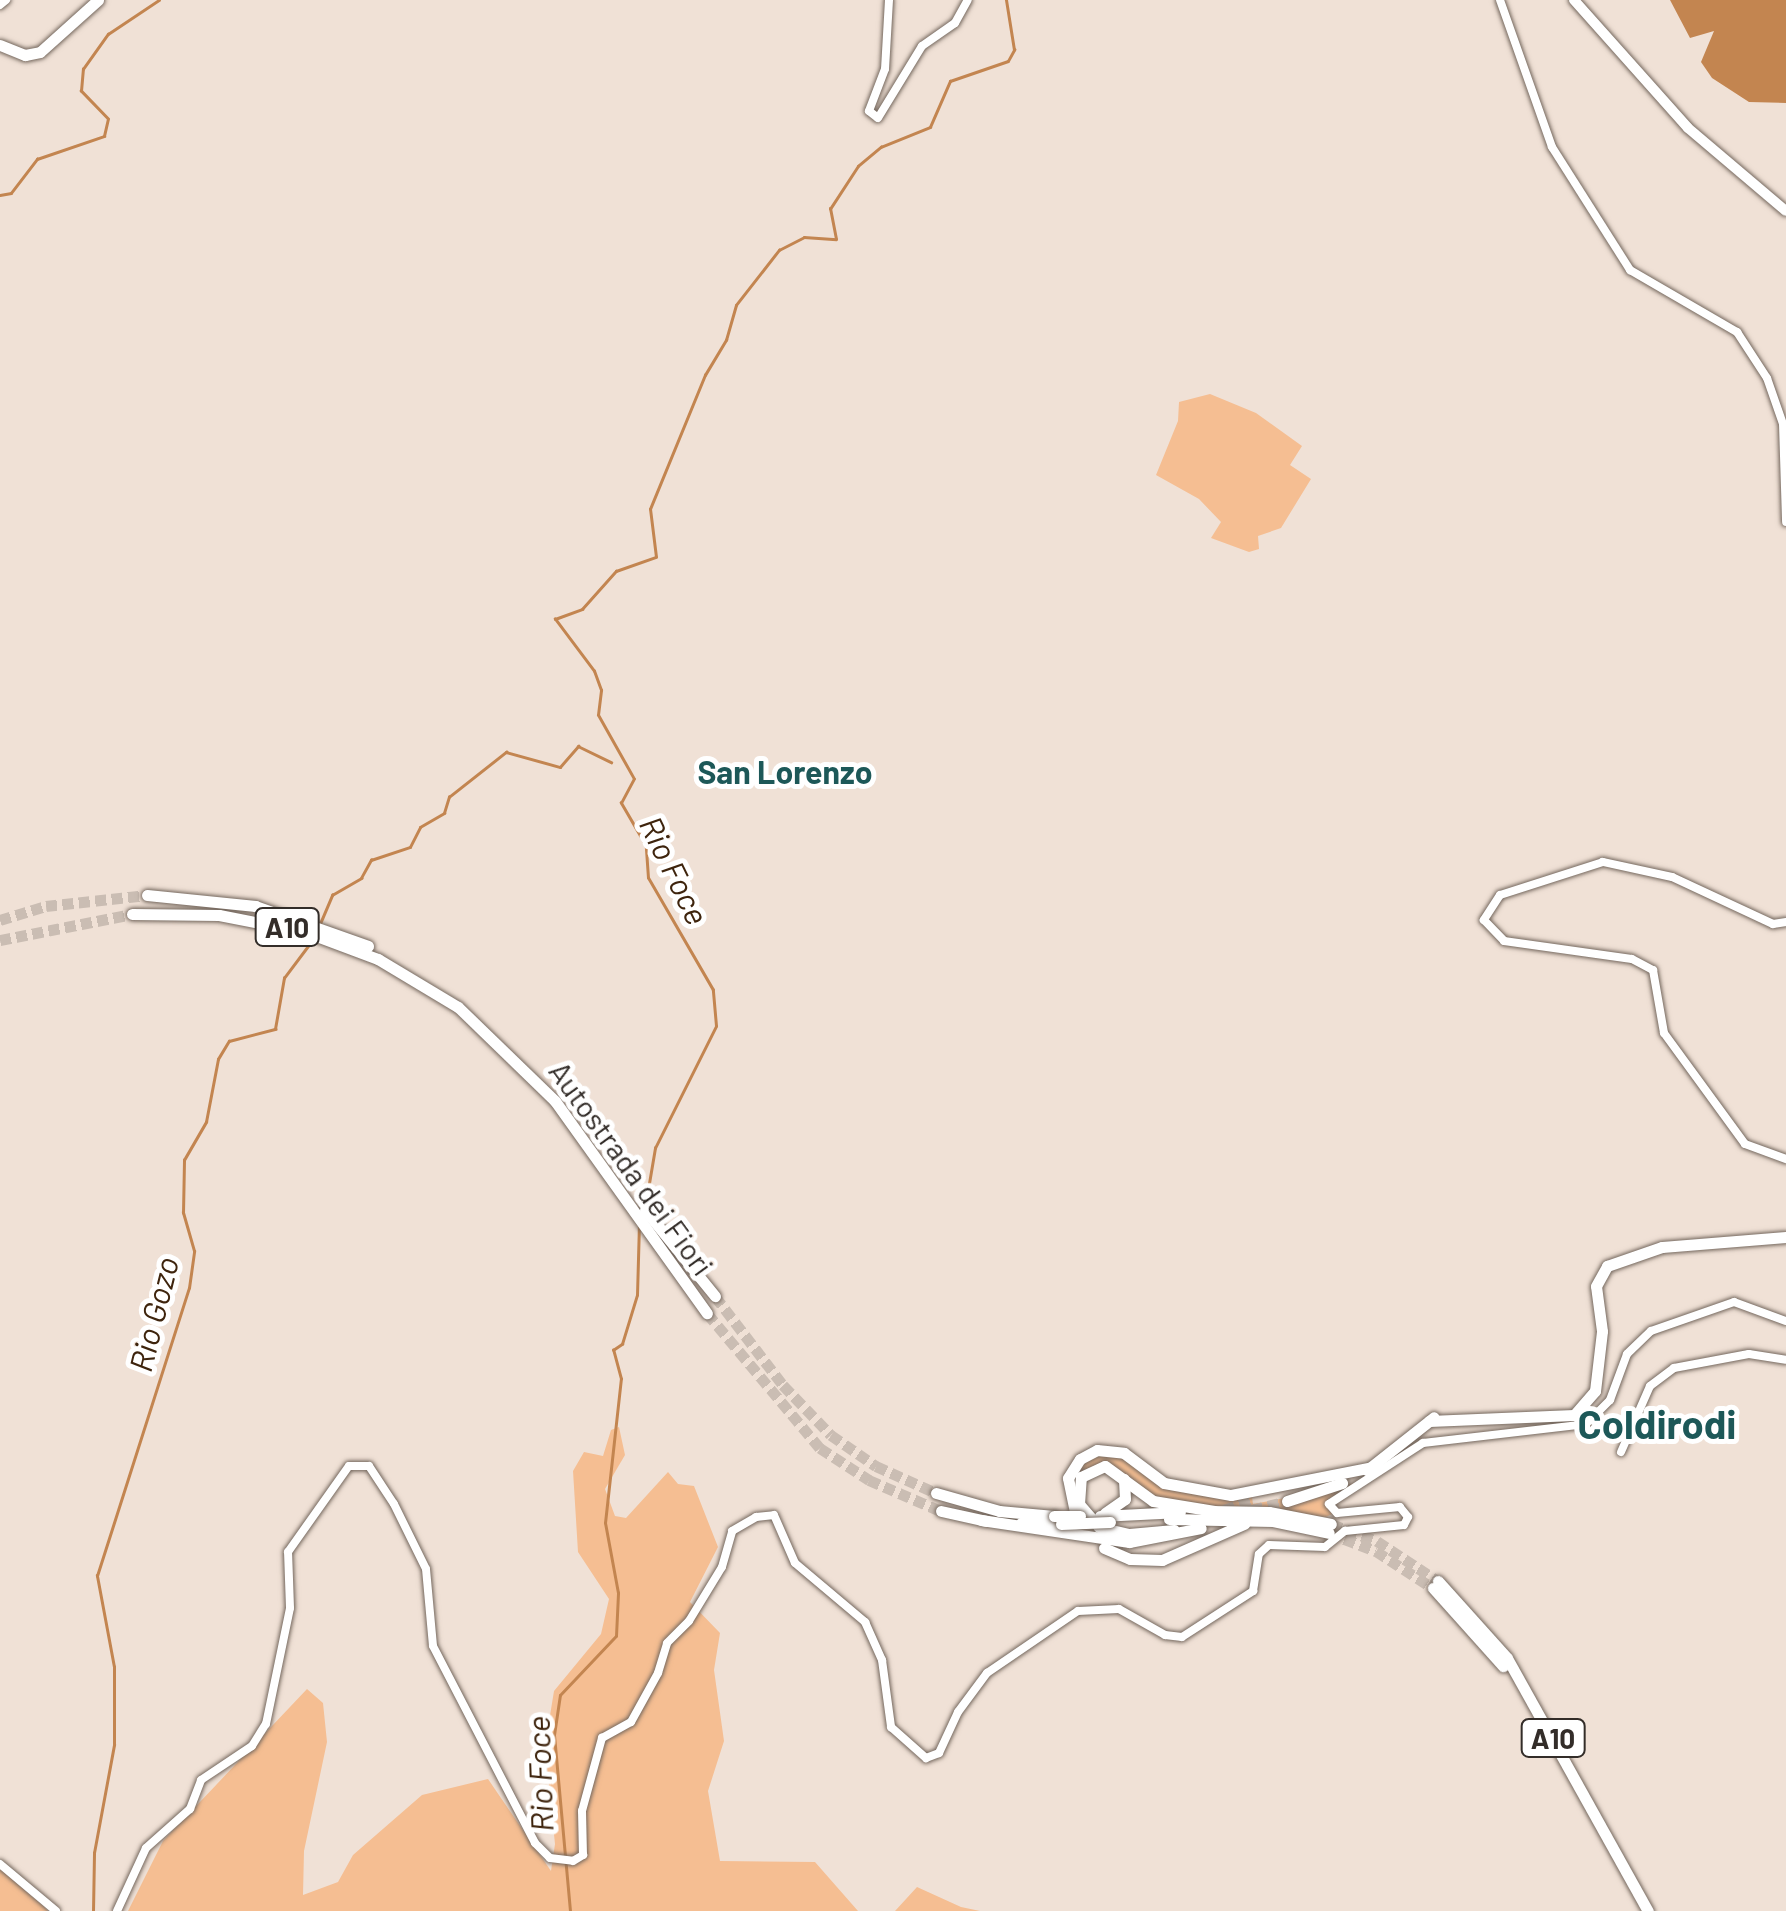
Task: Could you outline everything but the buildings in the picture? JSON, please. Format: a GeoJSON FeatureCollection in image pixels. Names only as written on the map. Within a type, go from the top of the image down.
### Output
{"type":"FeatureCollection","features":[{"type":"Feature","properties":{"kind":"highway"},"geometry":{"type":"LineString","coordinates":[[0,44],[25,55],[40,52],[98,0]]}},
{"type":"Feature","properties":{"kind":"highway","name":"Autostrada dei Fiori"},"geometry":{"type":"LineString","coordinates":[[146,896],[278,912],[354,940],[431,984],[512,1044],[715,1296]]}},
{"type":"Feature","properties":{"kind":"highway","name":"Autostrada dei Fiori"},"geometry":{"type":"LineString","coordinates":[[132,914],[277,924],[358,950],[431,984]]}},
{"type":"Feature","properties":{"kind":"highway","name":"Autostrada dei Fiori"},"geometry":{"type":"LineString","coordinates":[[580,1128],[707,1313]]}},
{"type":"Feature","properties":{"kind":"highway"},"geometry":{"type":"LineString","coordinates":[[1287,1501],[1342,1483],[1373,1467],[1442,1413],[1487,1408],[1521,1418],[1569,1416],[1593,1397],[1602,1338],[1596,1286],[1607,1266],[1662,1247],[1786,1237]]}},
{"type":"Feature","properties":{"kind":"highway"},"geometry":{"type":"LineString","coordinates":[[1085,1523],[1074,1517],[1066,1485],[1075,1464],[1097,1450],[1124,1453],[1164,1483],[1231,1494],[1373,1467]]}},
{"type":"Feature","properties":{"kind":"highway"},"geometry":{"type":"LineString","coordinates":[[981,1520],[1058,1520],[1105,1519],[1273,1522],[1330,1529],[1160,1504],[1105,1466],[1080,1477],[1076,1494],[1088,1518],[1118,1532],[1174,1530]]}},
{"type":"Feature","properties":{"kind":"highway"},"geometry":{"type":"LineString","coordinates":[[1105,1519],[1122,1503],[1124,1479]]}},
{"type":"Feature","properties":{"kind":"highway"},"geometry":{"type":"LineString","coordinates":[[1252,1501],[1342,1483]]}},
{"type":"Feature","properties":{"kind":"highway"},"geometry":{"type":"LineString","coordinates":[[936,1493],[998,1511],[1085,1523],[1214,1511]]}},
{"type":"Feature","properties":{"kind":"highway"},"geometry":{"type":"LineString","coordinates":[[941,1510],[981,1520],[1129,1542],[1200,1528]]}},
{"type":"Feature","properties":{"kind":"highway"},"geometry":{"type":"LineString","coordinates":[[1104,1548],[1130,1559],[1162,1560],[1233,1526],[1273,1522]]}},
{"type":"Feature","properties":{"kind":"highway","name":"A10"},"geometry":{"type":"LineString","coordinates":[[1436,1584],[1507,1671],[1644,1911]]}},
{"type":"Feature","properties":{"kind":"main road"},"geometry":{"type":"LineString","coordinates":[[0,5],[6,0]]}},
{"type":"Feature","properties":{"kind":"main road"},"geometry":{"type":"LineString","coordinates":[[889,0],[885,69],[869,110],[878,118],[922,46],[955,23],[968,0]]}},
{"type":"Feature","properties":{"kind":"main road"},"geometry":{"type":"LineString","coordinates":[[1500,0],[1552,147],[1630,270],[1737,332],[1768,378],[1782,424],[1786,522]]}},
{"type":"Feature","properties":{"kind":"main road"},"geometry":{"type":"LineString","coordinates":[[1574,0],[1690,130],[1786,211]]}},
{"type":"Feature","properties":{"kind":"main road"},"geometry":{"type":"LineString","coordinates":[[1786,922],[1773,924],[1672,877],[1602,862],[1500,895],[1484,920],[1504,941],[1632,959],[1653,970],[1662,1027],[1674,1047],[1745,1144],[1786,1159]]}},
{"type":"Feature","properties":{"kind":"main road"},"geometry":{"type":"LineString","coordinates":[[118,1911],[157,1835],[190,1809],[202,1780],[252,1746],[266,1724],[290,1608],[288,1552],[330,1486],[356,1464],[376,1472],[426,1569],[432,1646],[465,1698],[483,1748],[542,1852],[573,1861],[583,1855],[582,1811],[602,1738],[631,1722],[666,1643],[689,1621],[722,1567],[732,1531],[756,1516],[774,1515],[795,1562],[865,1622],[882,1660],[892,1727],[926,1758],[939,1753],[958,1712],[987,1673],[1078,1611],[1119,1609],[1165,1635],[1182,1637],[1254,1591],[1259,1554],[1269,1545],[1325,1547],[1345,1531],[1404,1526],[1408,1517],[1400,1507],[1337,1512],[1329,1504],[1423,1443],[1586,1424],[1610,1400],[1626,1354],[1651,1332],[1734,1302],[1786,1320]]}},
{"type":"Feature","properties":{"kind":"main road"},"geometry":{"type":"LineString","coordinates":[[1621,1452],[1650,1386],[1674,1368],[1748,1354],[1786,1360]]}},
{"type":"Feature","properties":{"kind":"main road"},"geometry":{"type":"LineString","coordinates":[[0,1864],[56,1911]]}},
{"type":"Feature","properties":{"kind":"shaded area"},"geometry":{"type":"Polygon","coordinates":[[[1670,0],[1786,0],[1786,103],[1749,102],[1712,78],[1701,62],[1714,31],[1690,38],[1670,0]]]}},
{"type":"Feature","properties":{"kind":"shaded area"},"geometry":{"type":"Polygon","coordinates":[[[1210,394],[1256,413],[1302,446],[1290,465],[1311,479],[1281,528],[1258,536],[1259,549],[1249,552],[1211,538],[1221,522],[1199,499],[1156,475],[1178,421],[1179,402],[1210,394]]]}},
{"type":"Feature","properties":{"kind":"shaded area"},"geometry":{"type":"Polygon","coordinates":[[[619,1427],[625,1455],[605,1489],[615,1516],[626,1518],[668,1472],[678,1484],[694,1486],[718,1547],[690,1602],[720,1633],[714,1670],[724,1741],[708,1791],[720,1861],[815,1862],[858,1911],[128,1911],[163,1841],[307,1689],[323,1703],[327,1742],[304,1851],[303,1895],[338,1882],[353,1855],[422,1795],[488,1779],[551,1871],[555,1844],[545,1746],[554,1691],[601,1634],[609,1599],[578,1552],[573,1471],[584,1452],[603,1456],[611,1430],[619,1427]]]}},
{"type":"Feature","properties":{"kind":"shaded area"},"geometry":{"type":"Polygon","coordinates":[[[1117,1453],[1146,1476],[1252,1497],[1253,1504],[1285,1498],[1287,1505],[1360,1481],[1328,1499],[1332,1514],[1326,1517],[1176,1503],[1139,1490],[1119,1469],[1102,1463],[1083,1470],[1073,1490],[1068,1484],[1087,1456],[1117,1453]]]}},
{"type":"Feature","properties":{"kind":"shaded area"},"geometry":{"type":"Polygon","coordinates":[[[0,1869],[42,1905],[48,1911],[0,1911],[0,1869]]]}},
{"type":"Feature","properties":{"kind":"shaded area"},"geometry":{"type":"Polygon","coordinates":[[[917,1887],[961,1907],[980,1911],[895,1911],[917,1887]]]}},
{"type":"Feature","properties":{"kind":"waterway"},"geometry":{"type":"LineString","coordinates":[[0,195],[11,193],[37,159],[104,136],[108,119],[81,91],[83,69],[108,34],[159,0]]}},
{"type":"Feature","properties":{"kind":"waterway","name":"Rio Foce"},"geometry":{"type":"LineString","coordinates":[[645,1207],[655,1148],[716,1026],[713,990],[648,878],[646,846],[621,803],[634,779],[598,715],[601,690],[594,671],[555,619],[582,609],[616,571],[656,557],[650,509],[705,375],[726,340],[736,305],[779,250],[804,237],[836,239],[830,209],[858,166],[881,147],[930,127],[950,81],[1008,61],[1014,50],[1006,0]]}},
{"type":"Feature","properties":{"kind":"waterway","name":"Rio Gozo"},"geometry":{"type":"LineString","coordinates":[[319,926],[332,895],[361,878],[371,860],[410,847],[420,827],[444,813],[449,797],[506,752],[560,767],[578,746],[611,762]]}},
{"type":"Feature","properties":{"kind":"waterway","name":"Rio Gozo"},"geometry":{"type":"LineString","coordinates":[[93,1911],[94,1853],[114,1745],[114,1667],[97,1576],[189,1288],[194,1251],[183,1213],[184,1160],[206,1122],[218,1059],[229,1041],[275,1029],[284,978],[314,938]]}},
{"type":"Feature","properties":{"kind":"waterway","name":"Rio Foce"},"geometry":{"type":"LineString","coordinates":[[570,1911],[554,1735],[560,1695],[616,1636],[618,1593],[605,1523],[621,1379],[613,1350],[622,1344],[637,1295],[639,1224]]}},
{"type":"Feature","properties":{"kind":"tunnel"},"geometry":{"type":"LineString","coordinates":[[0,920],[46,906],[147,895]]}},
{"type":"Feature","properties":{"kind":"tunnel"},"geometry":{"type":"LineString","coordinates":[[0,940],[132,914]]}},
{"type":"Feature","properties":{"kind":"tunnel"},"geometry":{"type":"LineString","coordinates":[[715,1296],[783,1385],[831,1435],[876,1466],[936,1493]]}},
{"type":"Feature","properties":{"kind":"tunnel"},"geometry":{"type":"LineString","coordinates":[[707,1313],[820,1448],[869,1480],[941,1511]]}},
{"type":"Feature","properties":{"kind":"tunnel"},"geometry":{"type":"LineString","coordinates":[[1224,1510],[1252,1501]]}},
{"type":"Feature","properties":{"kind":"tunnel"},"geometry":{"type":"LineString","coordinates":[[1252,1510],[1287,1501]]}},
{"type":"Feature","properties":{"kind":"tunnel"},"geometry":{"type":"LineString","coordinates":[[1331,1524],[1377,1541],[1438,1581]]}},
{"type":"Feature","properties":{"kind":"tunnel"},"geometry":{"type":"LineString","coordinates":[[1329,1533],[1376,1551],[1433,1588]]}},
{"type":"Feature","properties":{"kind":"district","name":"San Lorenzo"},"geometry":{"type":"Point","coordinates":[785,771]}},
{"type":"Feature","properties":{"kind":"district","name":"Coldirodi"},"geometry":{"type":"Point","coordinates":[1657,1423]}}]}
